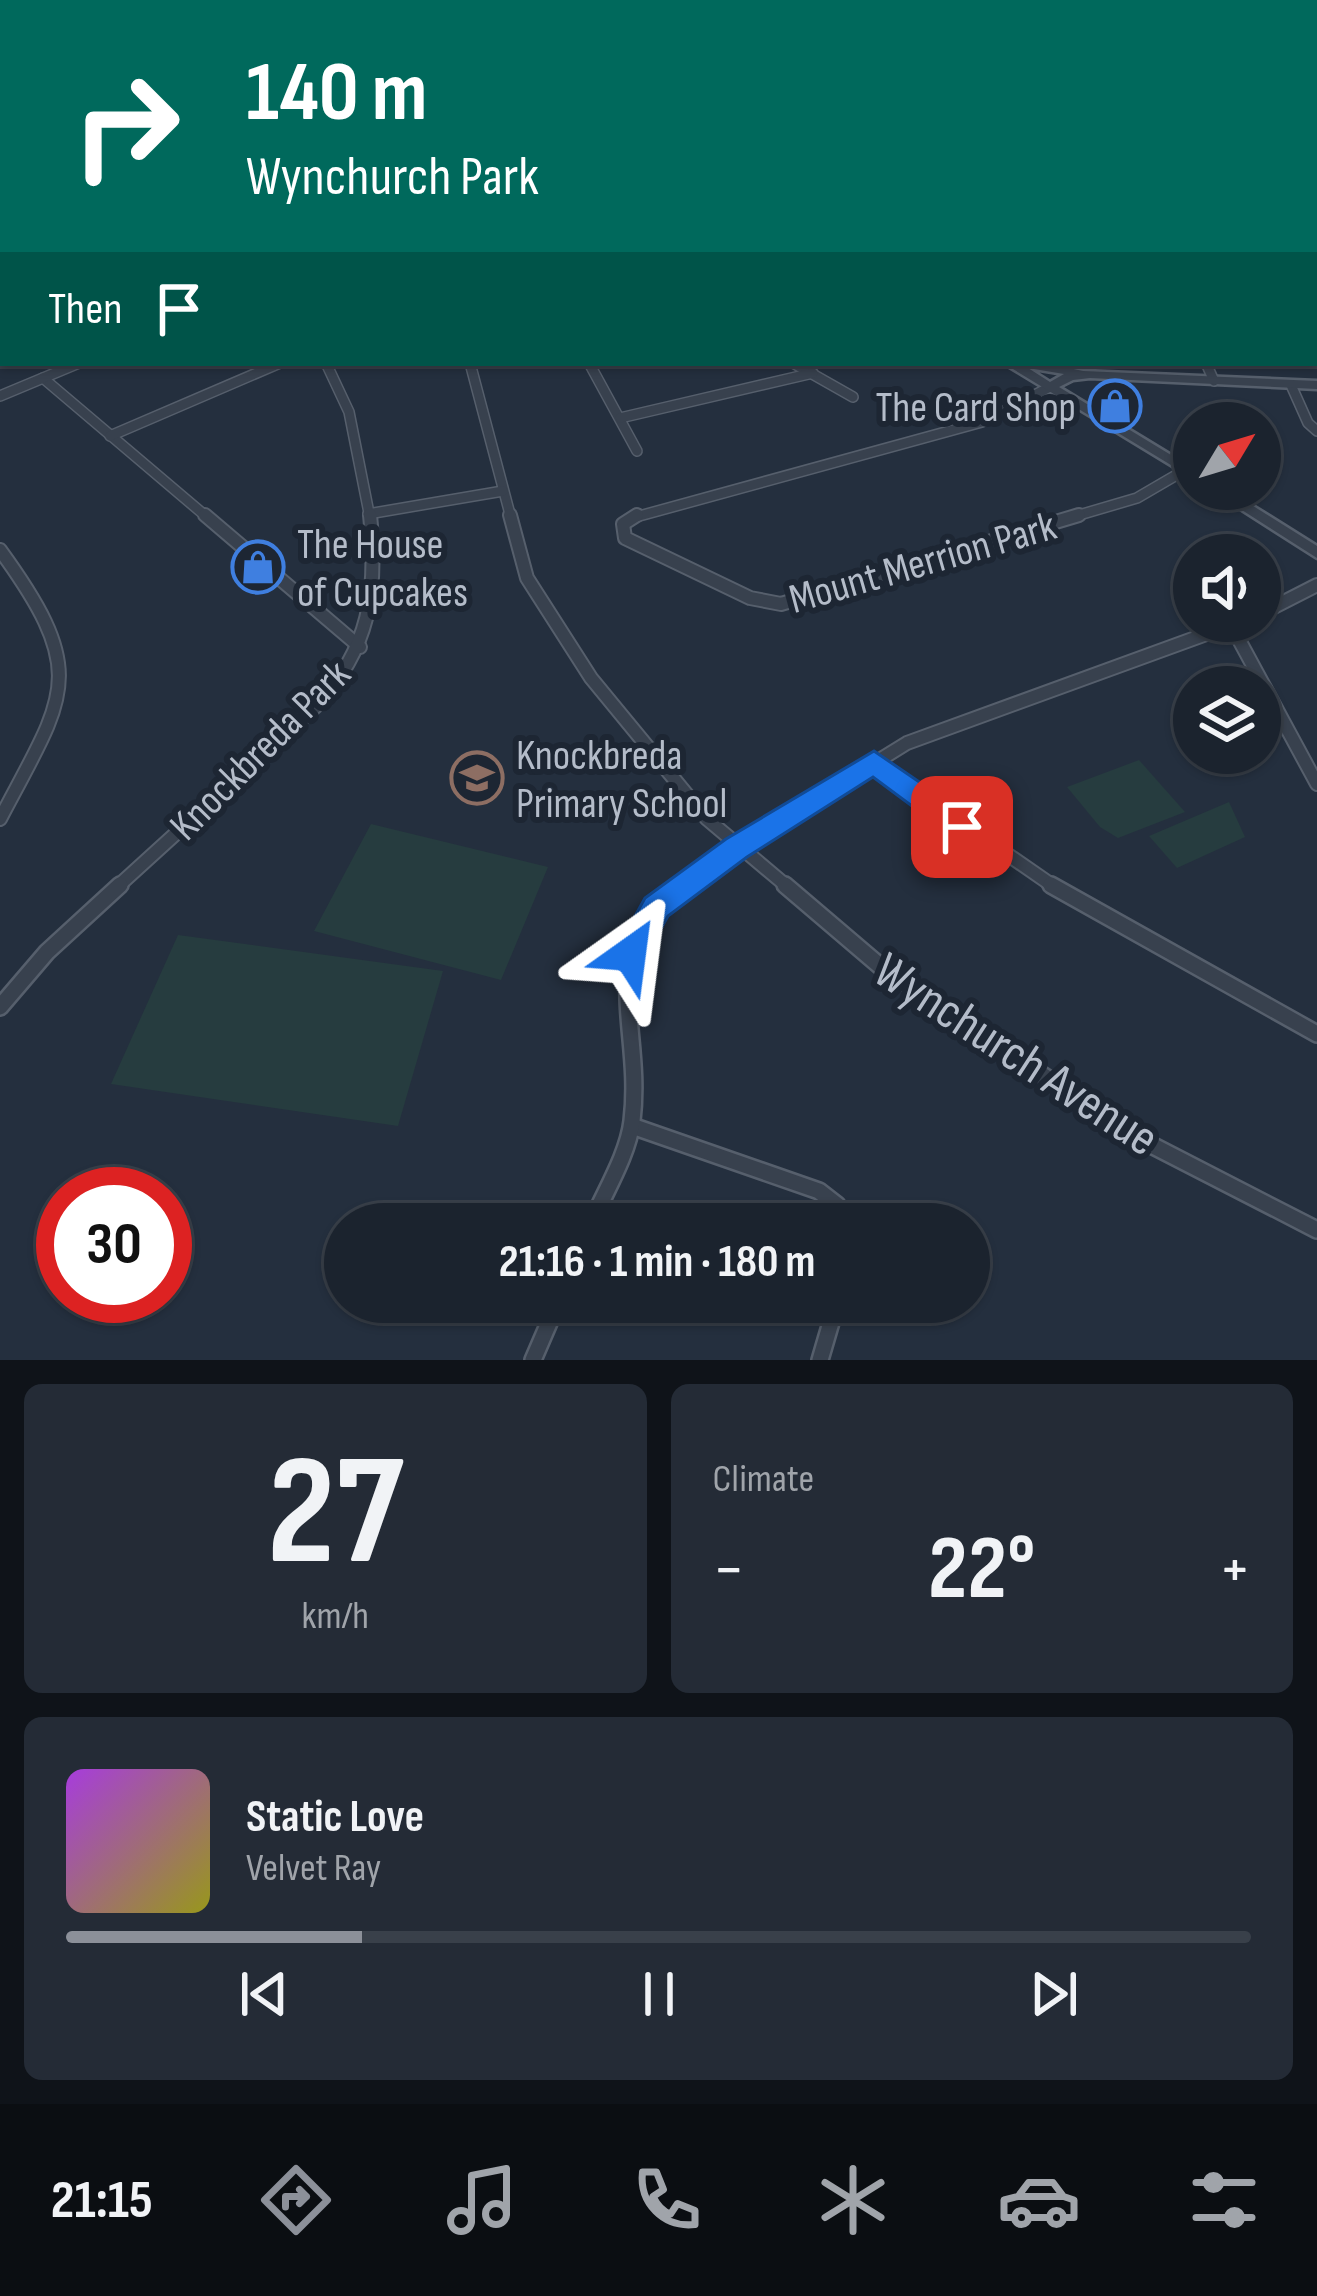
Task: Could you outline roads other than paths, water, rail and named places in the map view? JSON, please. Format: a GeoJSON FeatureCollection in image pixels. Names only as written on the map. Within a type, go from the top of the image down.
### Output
{"type":"FeatureCollection","features":[{"type":"Feature","properties":{"kind":"street"},"geometry":{"type":"LineString","coordinates":[[0,396],[73,366]]}},
{"type":"Feature","properties":{"kind":"street"},"geometry":{"type":"LineString","coordinates":[[110,436],[273,366]]}},
{"type":"Feature","properties":{"kind":"street","name":"Knockbreda Park"},"geometry":{"type":"LineString","coordinates":[[0,1007],[47,952],[339,682],[360,647],[372,611],[375,576],[351,410],[329,366]]}},
{"type":"Feature","properties":{"kind":"street","name":"Wynchurch Avenue"},"geometry":{"type":"LineString","coordinates":[[471,366],[513,540],[527,578],[591,678],[683,794],[736,848],[880,966],[1130,1134],[1317,1230]]}},
{"type":"Feature","properties":{"kind":"street"},"geometry":{"type":"LineString","coordinates":[[591,366],[637,451]]}},
{"type":"Feature","properties":{"kind":"street"},"geometry":{"type":"LineString","coordinates":[[799,366],[853,397]]}},
{"type":"Feature","properties":{"kind":"street"},"geometry":{"type":"LineString","coordinates":[[1019,366],[1173,462]]}},
{"type":"Feature","properties":{"kind":"street"},"geometry":{"type":"LineString","coordinates":[[1035,366],[1090,374],[1317,385]]}},
{"type":"Feature","properties":{"kind":"street"},"geometry":{"type":"LineString","coordinates":[[1208,366],[1214,381]]}},
{"type":"Feature","properties":{"kind":"street"},"geometry":{"type":"LineString","coordinates":[[620,418],[813,373]]}},
{"type":"Feature","properties":{"kind":"street"},"geometry":{"type":"LineString","coordinates":[[1050,387],[1070,376],[1090,374]]}},
{"type":"Feature","properties":{"kind":"street"},"geometry":{"type":"LineString","coordinates":[[43,378],[360,647]]}},
{"type":"Feature","properties":{"kind":"street"},"geometry":{"type":"LineString","coordinates":[[1291,385],[1308,423],[1317,431]]}},
{"type":"Feature","properties":{"kind":"street","name":"Mount Merrion Park"},"geometry":{"type":"LineString","coordinates":[[1050,387],[982,422],[642,512],[623,524],[625,538],[761,603],[781,604],[1137,498],[1173,480]]}},
{"type":"Feature","properties":{"kind":"street"},"geometry":{"type":"LineString","coordinates":[[368,514],[503,491]]}},
{"type":"Feature","properties":{"kind":"street"},"geometry":{"type":"LineString","coordinates":[[1249,510],[1317,553]]}},
{"type":"Feature","properties":{"kind":"street"},"geometry":{"type":"LineString","coordinates":[[0,550],[24,586],[63,669],[55,708],[0,819]]}},
{"type":"Feature","properties":{"kind":"street"},"geometry":{"type":"LineString","coordinates":[[1281,603],[1317,585]]}},
{"type":"Feature","properties":{"kind":"street"},"geometry":{"type":"LineString","coordinates":[[600,1203],[632,1126],[634,1042],[627,976],[635,939],[656,907],[736,848],[874,762],[962,720],[1183,642]]}},
{"type":"Feature","properties":{"kind":"street"},"geometry":{"type":"LineString","coordinates":[[1246,642],[1317,784]]}},
{"type":"Feature","properties":{"kind":"street"},"geometry":{"type":"LineString","coordinates":[[874,762],[1052,886],[1317,1034]]}},
{"type":"Feature","properties":{"kind":"street"},"geometry":{"type":"LineString","coordinates":[[632,1126],[819,1191],[834,1203]]}},
{"type":"Feature","properties":{"kind":"street"},"geometry":{"type":"LineString","coordinates":[[533,1360],[549,1323]]}},
{"type":"Feature","properties":{"kind":"street"},"geometry":{"type":"LineString","coordinates":[[820,1360],[831,1323]]}},
{"type":"Feature","properties":{"kind":"place","name":"The Card Shop"},"geometry":{"type":"Point","coordinates":[1115,406]}},
{"type":"Feature","properties":{"kind":"place","name":"The House of Cupcakes"},"geometry":{"type":"Point","coordinates":[258,567]}},
{"type":"Feature","properties":{"kind":"place","name":"Knockbreda Primary School"},"geometry":{"type":"Point","coordinates":[477,778]}}]}
